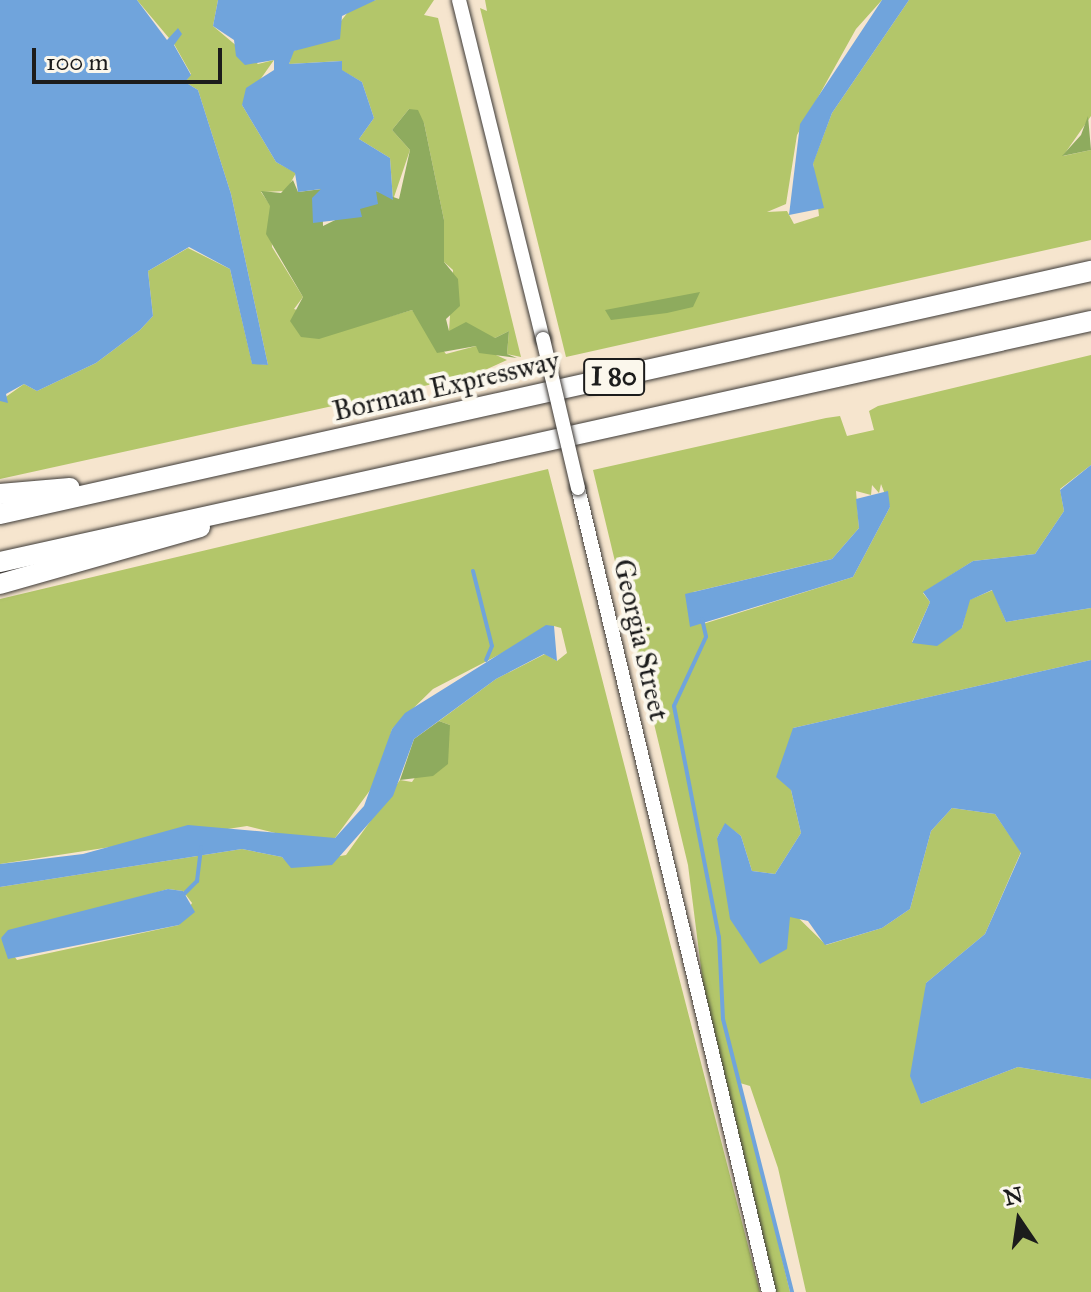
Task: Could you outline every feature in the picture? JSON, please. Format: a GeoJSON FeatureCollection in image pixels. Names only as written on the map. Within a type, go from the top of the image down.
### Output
{"type":"FeatureCollection","features":[{"type":"Feature","properties":{"kind":"highway","name":"Borman Expressway"},"geometry":{"type":"LineString","coordinates":[[0,514],[1091,271]]}},
{"type":"Feature","properties":{"kind":"highway","name":"I 80"},"geometry":{"type":"LineString","coordinates":[[0,562],[1091,321]]}},
{"type":"Feature","properties":{"kind":"highway"},"geometry":{"type":"LineString","coordinates":[[0,494],[138,483]]}},
{"type":"Feature","properties":{"kind":"highway"},"geometry":{"type":"LineString","coordinates":[[0,584],[170,541],[234,511]]}},
{"type":"Feature","properties":{"kind":"street","name":"Georgia Street"},"geometry":{"type":"LineString","coordinates":[[459,0],[543,339],[769,1292]]}},
{"type":"Feature","properties":{"kind":"green space"},"geometry":{"type":"Polygon","coordinates":[[[137,0],[218,0],[213,26],[258,64],[274,60],[242,105],[276,162],[296,173],[286,191],[261,192],[270,205],[272,247],[303,297],[294,309],[350,328],[412,310],[446,354],[476,346],[507,360],[474,375],[0,479],[0,401],[24,384],[37,391],[96,363],[140,330],[153,316],[148,271],[188,248],[230,269],[252,363],[268,365],[231,194],[198,90],[185,82],[191,74],[174,44],[137,0]]]}},
{"type":"Feature","properties":{"kind":"green space"},"geometry":{"type":"Polygon","coordinates":[[[376,0],[434,0],[424,15],[438,18],[521,357],[507,354],[509,331],[495,338],[449,331],[453,270],[444,262],[444,220],[424,123],[409,109],[392,130],[410,150],[393,200],[390,158],[359,139],[374,118],[362,82],[341,70],[341,61],[289,64],[293,51],[326,40],[352,7],[376,0]]]}},
{"type":"Feature","properties":{"kind":"green space"},"geometry":{"type":"Polygon","coordinates":[[[485,0],[882,0],[856,29],[797,135],[786,204],[767,212],[787,211],[794,224],[819,216],[813,163],[832,113],[909,0],[1091,0],[1091,116],[1063,156],[1091,150],[1091,240],[566,357],[480,8],[487,11],[485,0]]]}},
{"type":"Feature","properties":{"kind":"green space"},"geometry":{"type":"Polygon","coordinates":[[[409,109],[418,110],[424,123],[444,220],[444,262],[458,279],[460,306],[446,319],[449,331],[466,322],[495,338],[509,331],[507,354],[517,358],[479,353],[476,346],[437,353],[412,310],[319,339],[301,337],[290,321],[303,297],[266,234],[270,206],[261,191],[281,193],[293,180],[298,192],[322,189],[323,226],[374,201],[376,191],[399,199],[410,150],[392,130],[409,109]]]}},
{"type":"Feature","properties":{"kind":"green space"},"geometry":{"type":"Polygon","coordinates":[[[1088,116],[1091,150],[1062,156],[1081,135],[1088,116]]]}},
{"type":"Feature","properties":{"kind":"green space"},"geometry":{"type":"Polygon","coordinates":[[[700,292],[693,307],[667,313],[611,320],[605,310],[700,292]]]}},
{"type":"Feature","properties":{"kind":"green space"},"geometry":{"type":"Polygon","coordinates":[[[1091,355],[1091,465],[1060,489],[1064,511],[1035,554],[973,561],[923,593],[930,602],[912,642],[962,628],[969,600],[993,590],[1006,622],[1091,608],[1091,660],[793,728],[791,790],[801,833],[775,874],[752,871],[741,836],[725,824],[717,838],[826,945],[882,928],[910,909],[931,831],[952,808],[995,814],[1021,852],[985,934],[926,983],[921,1104],[1018,1067],[1091,1079],[1091,1292],[806,1292],[778,1168],[750,1086],[740,1083],[790,1292],[776,1292],[703,984],[688,865],[593,470],[840,416],[847,436],[874,430],[869,411],[878,406],[1091,355]],[[881,484],[879,493],[872,485],[871,495],[856,491],[859,528],[832,559],[693,592],[703,624],[853,577],[890,507],[881,484]]]}},
{"type":"Feature","properties":{"kind":"green space"},"geometry":{"type":"Polygon","coordinates":[[[548,469],[760,1292],[0,1292],[0,887],[242,849],[282,857],[290,865],[346,855],[400,780],[412,782],[450,725],[439,721],[496,679],[545,654],[557,661],[567,653],[561,628],[554,626],[433,689],[392,729],[379,778],[335,838],[312,842],[247,826],[0,864],[0,599],[548,469]],[[168,889],[1,938],[17,960],[179,925],[192,903],[183,891],[168,889]]]}},
{"type":"Feature","properties":{"kind":"green space"},"geometry":{"type":"Polygon","coordinates":[[[439,721],[450,725],[448,764],[433,776],[400,780],[414,739],[439,721]]]}},
{"type":"Feature","properties":{"kind":"water"},"geometry":{"type":"Polygon","coordinates":[[[0,0],[137,0],[167,40],[178,28],[182,34],[174,45],[191,75],[185,82],[198,90],[231,194],[268,365],[252,364],[230,269],[189,247],[148,271],[153,316],[140,330],[96,363],[37,391],[24,384],[6,394],[8,403],[0,401],[0,0]]]}},
{"type":"Feature","properties":{"kind":"water"},"geometry":{"type":"Polygon","coordinates":[[[218,0],[376,0],[342,16],[340,39],[294,51],[289,64],[342,61],[342,70],[362,82],[374,118],[359,139],[390,158],[393,200],[376,191],[378,204],[360,209],[362,217],[313,223],[312,198],[321,189],[298,192],[295,173],[276,162],[242,105],[246,88],[274,70],[274,60],[245,65],[236,56],[234,40],[213,26],[218,0]]]}},
{"type":"Feature","properties":{"kind":"water"},"geometry":{"type":"Polygon","coordinates":[[[882,0],[909,0],[832,113],[813,164],[824,208],[789,215],[800,124],[882,0]]]}},
{"type":"Feature","properties":{"kind":"water"},"geometry":{"type":"Polygon","coordinates":[[[1091,465],[1091,608],[1006,622],[992,590],[970,600],[962,628],[937,646],[912,643],[930,602],[923,592],[973,561],[1035,554],[1064,511],[1060,490],[1091,465]]]}},
{"type":"Feature","properties":{"kind":"water"},"geometry":{"type":"Polygon","coordinates":[[[888,491],[890,507],[853,577],[690,627],[685,594],[832,559],[859,528],[856,499],[888,491]]]}},
{"type":"Feature","properties":{"kind":"water"},"geometry":{"type":"Polygon","coordinates":[[[546,625],[554,626],[557,661],[544,654],[496,679],[414,739],[393,796],[332,865],[291,868],[282,857],[242,849],[0,887],[0,864],[83,854],[188,825],[335,838],[364,806],[392,729],[405,713],[546,625]]]}},
{"type":"Feature","properties":{"kind":"water"},"geometry":{"type":"Polygon","coordinates":[[[1091,660],[1091,1079],[1018,1067],[921,1104],[910,1076],[926,983],[985,934],[1021,853],[995,814],[952,808],[931,831],[910,909],[882,928],[825,945],[808,921],[790,917],[787,949],[760,964],[730,919],[717,838],[725,823],[741,836],[752,871],[775,874],[801,833],[791,790],[776,777],[793,728],[1091,660]]]}},
{"type":"Feature","properties":{"kind":"water"},"geometry":{"type":"Polygon","coordinates":[[[168,889],[183,891],[195,912],[179,925],[8,959],[1,938],[8,930],[168,889]]]}},
{"type":"Feature","properties":{"kind":"waterway"},"geometry":{"type":"LineString","coordinates":[[473,571],[492,646],[486,660]]}},
{"type":"Feature","properties":{"kind":"waterway"},"geometry":{"type":"LineString","coordinates":[[702,619],[706,637],[674,706],[719,937],[723,1019],[792,1292]]}},
{"type":"Feature","properties":{"kind":"waterway"},"geometry":{"type":"LineString","coordinates":[[181,897],[197,881],[201,847]]}}]}
